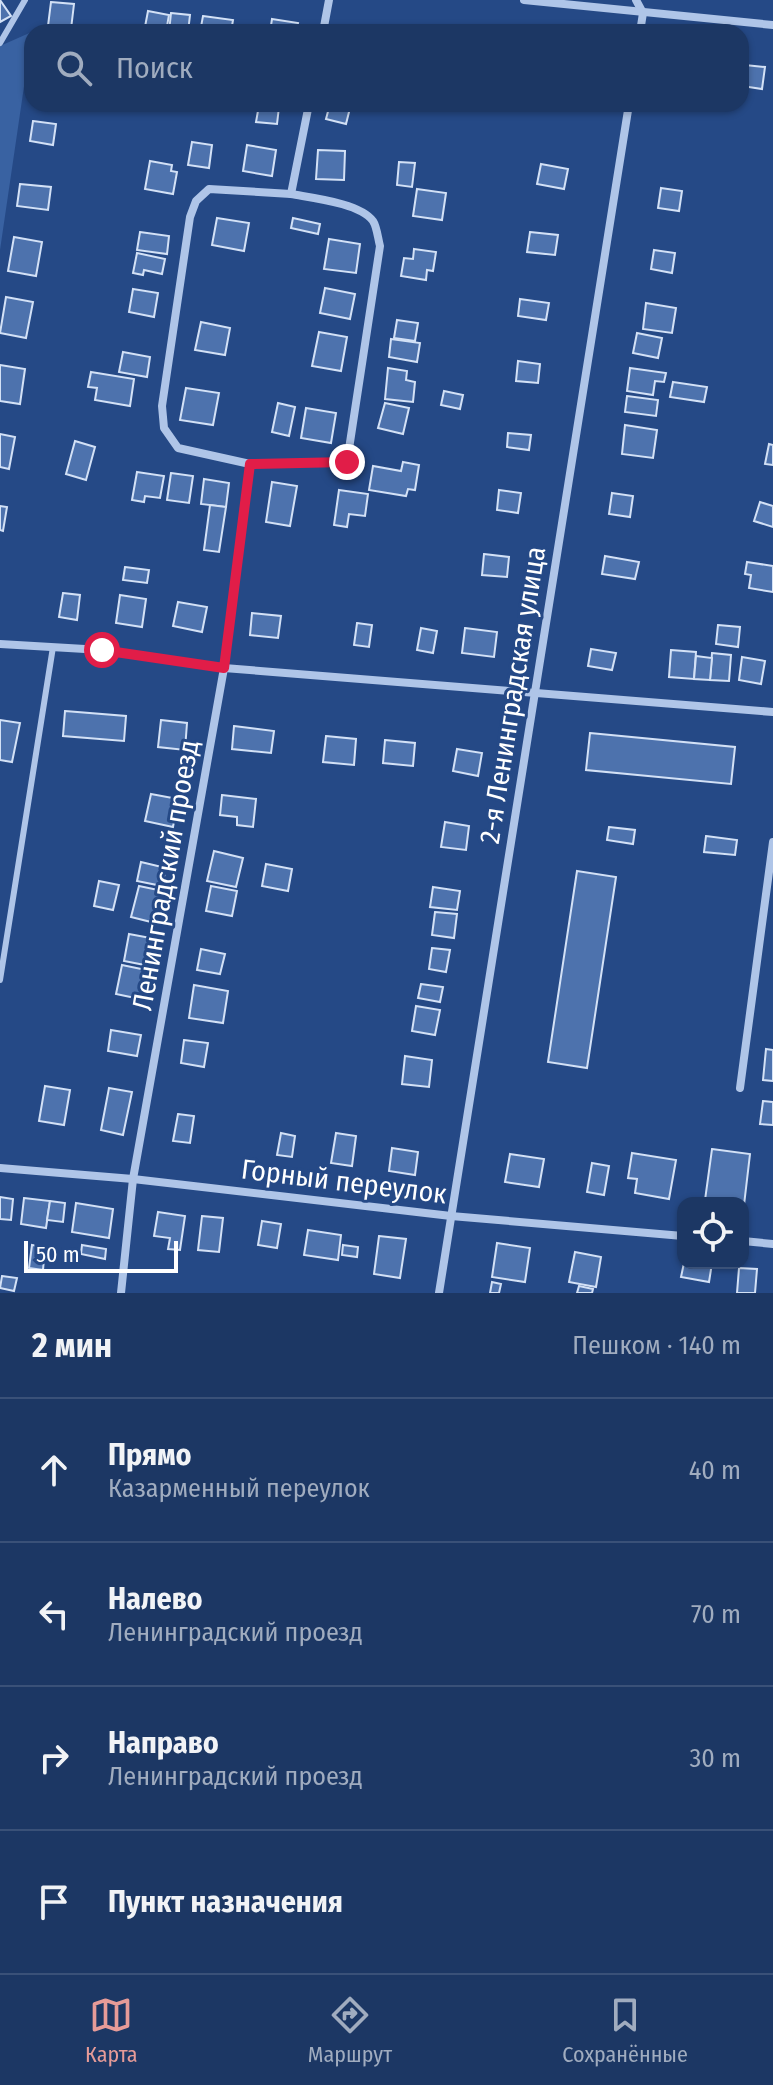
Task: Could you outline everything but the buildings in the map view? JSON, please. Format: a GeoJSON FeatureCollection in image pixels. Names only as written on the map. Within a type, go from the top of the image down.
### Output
{"type":"FeatureCollection","features":[{"type":"Feature","properties":{"kind":"street"},"geometry":{"type":"LineString","coordinates":[[324,24],[329,0]]}},
{"type":"Feature","properties":{"kind":"street"},"geometry":{"type":"LineString","coordinates":[[524,0],[773,25]]}},
{"type":"Feature","properties":{"kind":"street"},"geometry":{"type":"LineString","coordinates":[[636,0],[643,13],[641,24]]}},
{"type":"Feature","properties":{"kind":"street"},"geometry":{"type":"LineString","coordinates":[[291,194],[307,112]]}},
{"type":"Feature","properties":{"kind":"street","name":"2-я Ленинградская улица"},"geometry":{"type":"LineString","coordinates":[[439,1293],[628,112]]}},
{"type":"Feature","properties":{"kind":"street"},"geometry":{"type":"LineString","coordinates":[[209,189],[291,194],[346,205],[363,213],[374,222],[380,246],[347,462],[250,464],[178,448],[164,428],[162,406],[190,217],[196,201],[209,189]]}},
{"type":"Feature","properties":{"kind":"street","name":"Ленинградский проезд"},"geometry":{"type":"LineString","coordinates":[[121,1293],[133,1179],[224,668],[250,464]]}},
{"type":"Feature","properties":{"kind":"street"},"geometry":{"type":"LineString","coordinates":[[0,644],[102,650],[224,668],[773,712]]}},
{"type":"Feature","properties":{"kind":"street"},"geometry":{"type":"LineString","coordinates":[[740,1088],[773,842]]}},
{"type":"Feature","properties":{"kind":"street","name":"Горный переулок"},"geometry":{"type":"LineString","coordinates":[[0,1168],[133,1179],[451,1216],[677,1235]]}},
{"type":"Feature","properties":{"kind":"street"},"geometry":{"type":"LineString","coordinates":[[749,1242],[773,1244]]}},
{"type":"Feature","properties":{"kind":"lane"},"geometry":{"type":"LineString","coordinates":[[0,43],[25,0]]}},
{"type":"Feature","properties":{"kind":"lane"},"geometry":{"type":"LineString","coordinates":[[0,980],[53,647]]}},
{"type":"Feature","properties":{"kind":"shaded area"},"geometry":{"type":"Polygon","coordinates":[[[24,35],[24,86],[0,250],[0,46],[24,35]]]}},
{"type":"Feature","properties":{"kind":"route"},"geometry":{"type":"LineString","coordinates":[[102,650],[224,668],[250,464],[347,462]]}}]}
